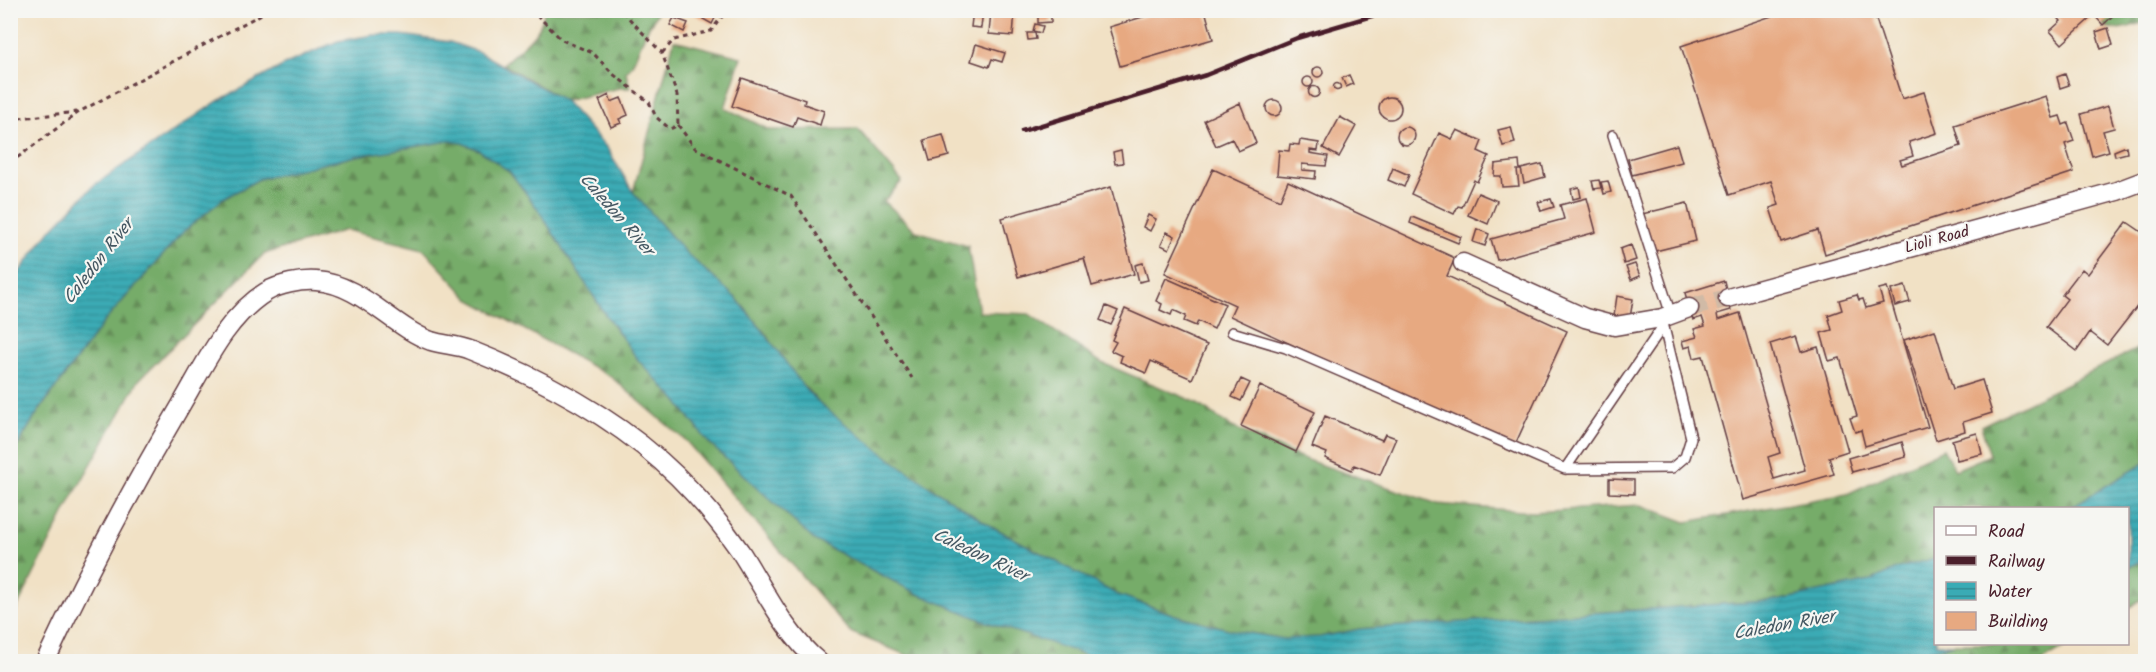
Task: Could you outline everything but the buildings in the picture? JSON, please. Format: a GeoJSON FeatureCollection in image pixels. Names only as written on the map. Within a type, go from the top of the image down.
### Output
{"type":"FeatureCollection","features":[{"type":"Feature","properties":{"kind":"street","name":"Lioli Road"},"geometry":{"type":"LineString","coordinates":[[1728,298],[2117,191],[2145,180]]}},
{"type":"Feature","properties":{"kind":"street"},"geometry":{"type":"LineString","coordinates":[[1463,263],[1585,318],[1615,326],[1665,320],[1689,308]]}},
{"type":"Feature","properties":{"kind":"street"},"geometry":{"type":"LineString","coordinates":[[45,662],[80,586],[140,477],[225,332],[268,291],[293,283],[317,281],[343,288],[363,298],[424,338],[441,344],[465,348],[521,371],[570,396],[620,429],[677,476],[711,513],[738,548],[797,641],[819,662]]}},
{"type":"Feature","properties":{"kind":"lane"},"geometry":{"type":"LineString","coordinates":[[1946,10],[1953,10]]}},
{"type":"Feature","properties":{"kind":"lane"},"geometry":{"type":"LineString","coordinates":[[1232,332],[1286,348],[1565,469],[1672,468],[1685,456],[1691,438],[1665,320],[1613,135]]}},
{"type":"Feature","properties":{"kind":"lane"},"geometry":{"type":"LineString","coordinates":[[1565,469],[1665,320]]}},
{"type":"Feature","properties":{"kind":"path"},"geometry":{"type":"LineString","coordinates":[[10,163],[79,112],[269,10]]}},
{"type":"Feature","properties":{"kind":"path"},"geometry":{"type":"LineString","coordinates":[[529,10],[562,40],[593,53],[613,74],[649,102],[656,117],[670,129],[678,125]]}},
{"type":"Feature","properties":{"kind":"path"},"geometry":{"type":"LineString","coordinates":[[621,10],[662,53],[677,95],[678,125],[695,148],[790,196],[912,378]]}},
{"type":"Feature","properties":{"kind":"path"},"geometry":{"type":"LineString","coordinates":[[662,53],[674,40],[711,31],[728,10]]}},
{"type":"Feature","properties":{"kind":"path"},"geometry":{"type":"LineString","coordinates":[[10,119],[79,112]]}},
{"type":"Feature","properties":{"kind":"green space"},"geometry":{"type":"Polygon","coordinates":[[[544,11],[658,11],[632,65],[626,72],[630,88],[619,88],[565,101],[503,64],[535,33],[543,19],[544,11]]]}},
{"type":"Feature","properties":{"kind":"green space"},"geometry":{"type":"Polygon","coordinates":[[[2119,11],[2145,11],[2145,22],[2119,29],[2103,25],[2119,11]]]}},
{"type":"Feature","properties":{"kind":"green space"},"geometry":{"type":"Polygon","coordinates":[[[674,40],[741,57],[725,108],[770,130],[858,129],[902,181],[884,201],[916,231],[968,246],[979,312],[1029,314],[1102,363],[1193,401],[1232,427],[1307,460],[1438,504],[1533,512],[1641,505],[1686,522],[1847,494],[1943,449],[1955,470],[1990,455],[1981,426],[2145,345],[2145,463],[2071,507],[1934,507],[1934,558],[1899,568],[1870,581],[1781,600],[1360,629],[1320,637],[1284,639],[1232,630],[1175,615],[1116,594],[991,526],[892,460],[824,408],[792,373],[764,332],[737,299],[685,252],[633,192],[674,40]]]}},
{"type":"Feature","properties":{"kind":"green space"},"geometry":{"type":"Polygon","coordinates":[[[449,141],[462,143],[479,150],[510,172],[537,208],[605,314],[639,361],[676,400],[709,443],[814,540],[883,576],[987,622],[1106,661],[921,661],[850,632],[686,441],[611,377],[469,299],[423,249],[346,230],[264,254],[139,380],[72,498],[11,620],[11,456],[38,412],[103,323],[184,231],[223,199],[259,179],[356,156],[449,141]]]}},
{"type":"Feature","properties":{"kind":"green space"},"geometry":{"type":"Polygon","coordinates":[[[2145,558],[2145,597],[2129,607],[2129,567],[2145,558]]]}},
{"type":"Feature","properties":{"kind":"green space"},"geometry":{"type":"Polygon","coordinates":[[[1949,645],[2069,645],[2042,661],[1889,662],[1949,645]]]}},
{"type":"Feature","properties":{"kind":"water","name":"Caledon River"},"geometry":{"type":"Polygon","coordinates":[[[373,35],[401,35],[450,42],[479,52],[565,101],[607,148],[633,192],[685,252],[737,299],[806,390],[825,408],[892,460],[991,526],[1116,594],[1175,615],[1232,630],[1284,639],[1320,637],[1360,629],[1781,600],[1870,581],[1899,568],[1934,558],[1934,645],[1949,645],[1889,662],[1106,662],[987,622],[916,593],[814,540],[709,443],[676,400],[639,361],[605,314],[537,208],[510,172],[479,150],[462,143],[449,141],[356,156],[259,179],[223,199],[184,231],[103,323],[38,412],[11,456],[11,283],[48,233],[94,185],[218,101],[288,63],[338,41],[373,35]]]}},
{"type":"Feature","properties":{"kind":"water"},"geometry":{"type":"Polygon","coordinates":[[[2145,463],[2145,558],[2129,567],[2129,507],[2071,507],[2145,463]]]}},
{"type":"Feature","properties":{"kind":"tunnel"},"geometry":{"type":"LineString","coordinates":[[1689,308],[1728,298]]}},
{"type":"Feature","properties":{"kind":"railway"},"geometry":{"type":"LineString","coordinates":[[1022,131],[1206,75],[1297,38],[1392,10]]}}]}
